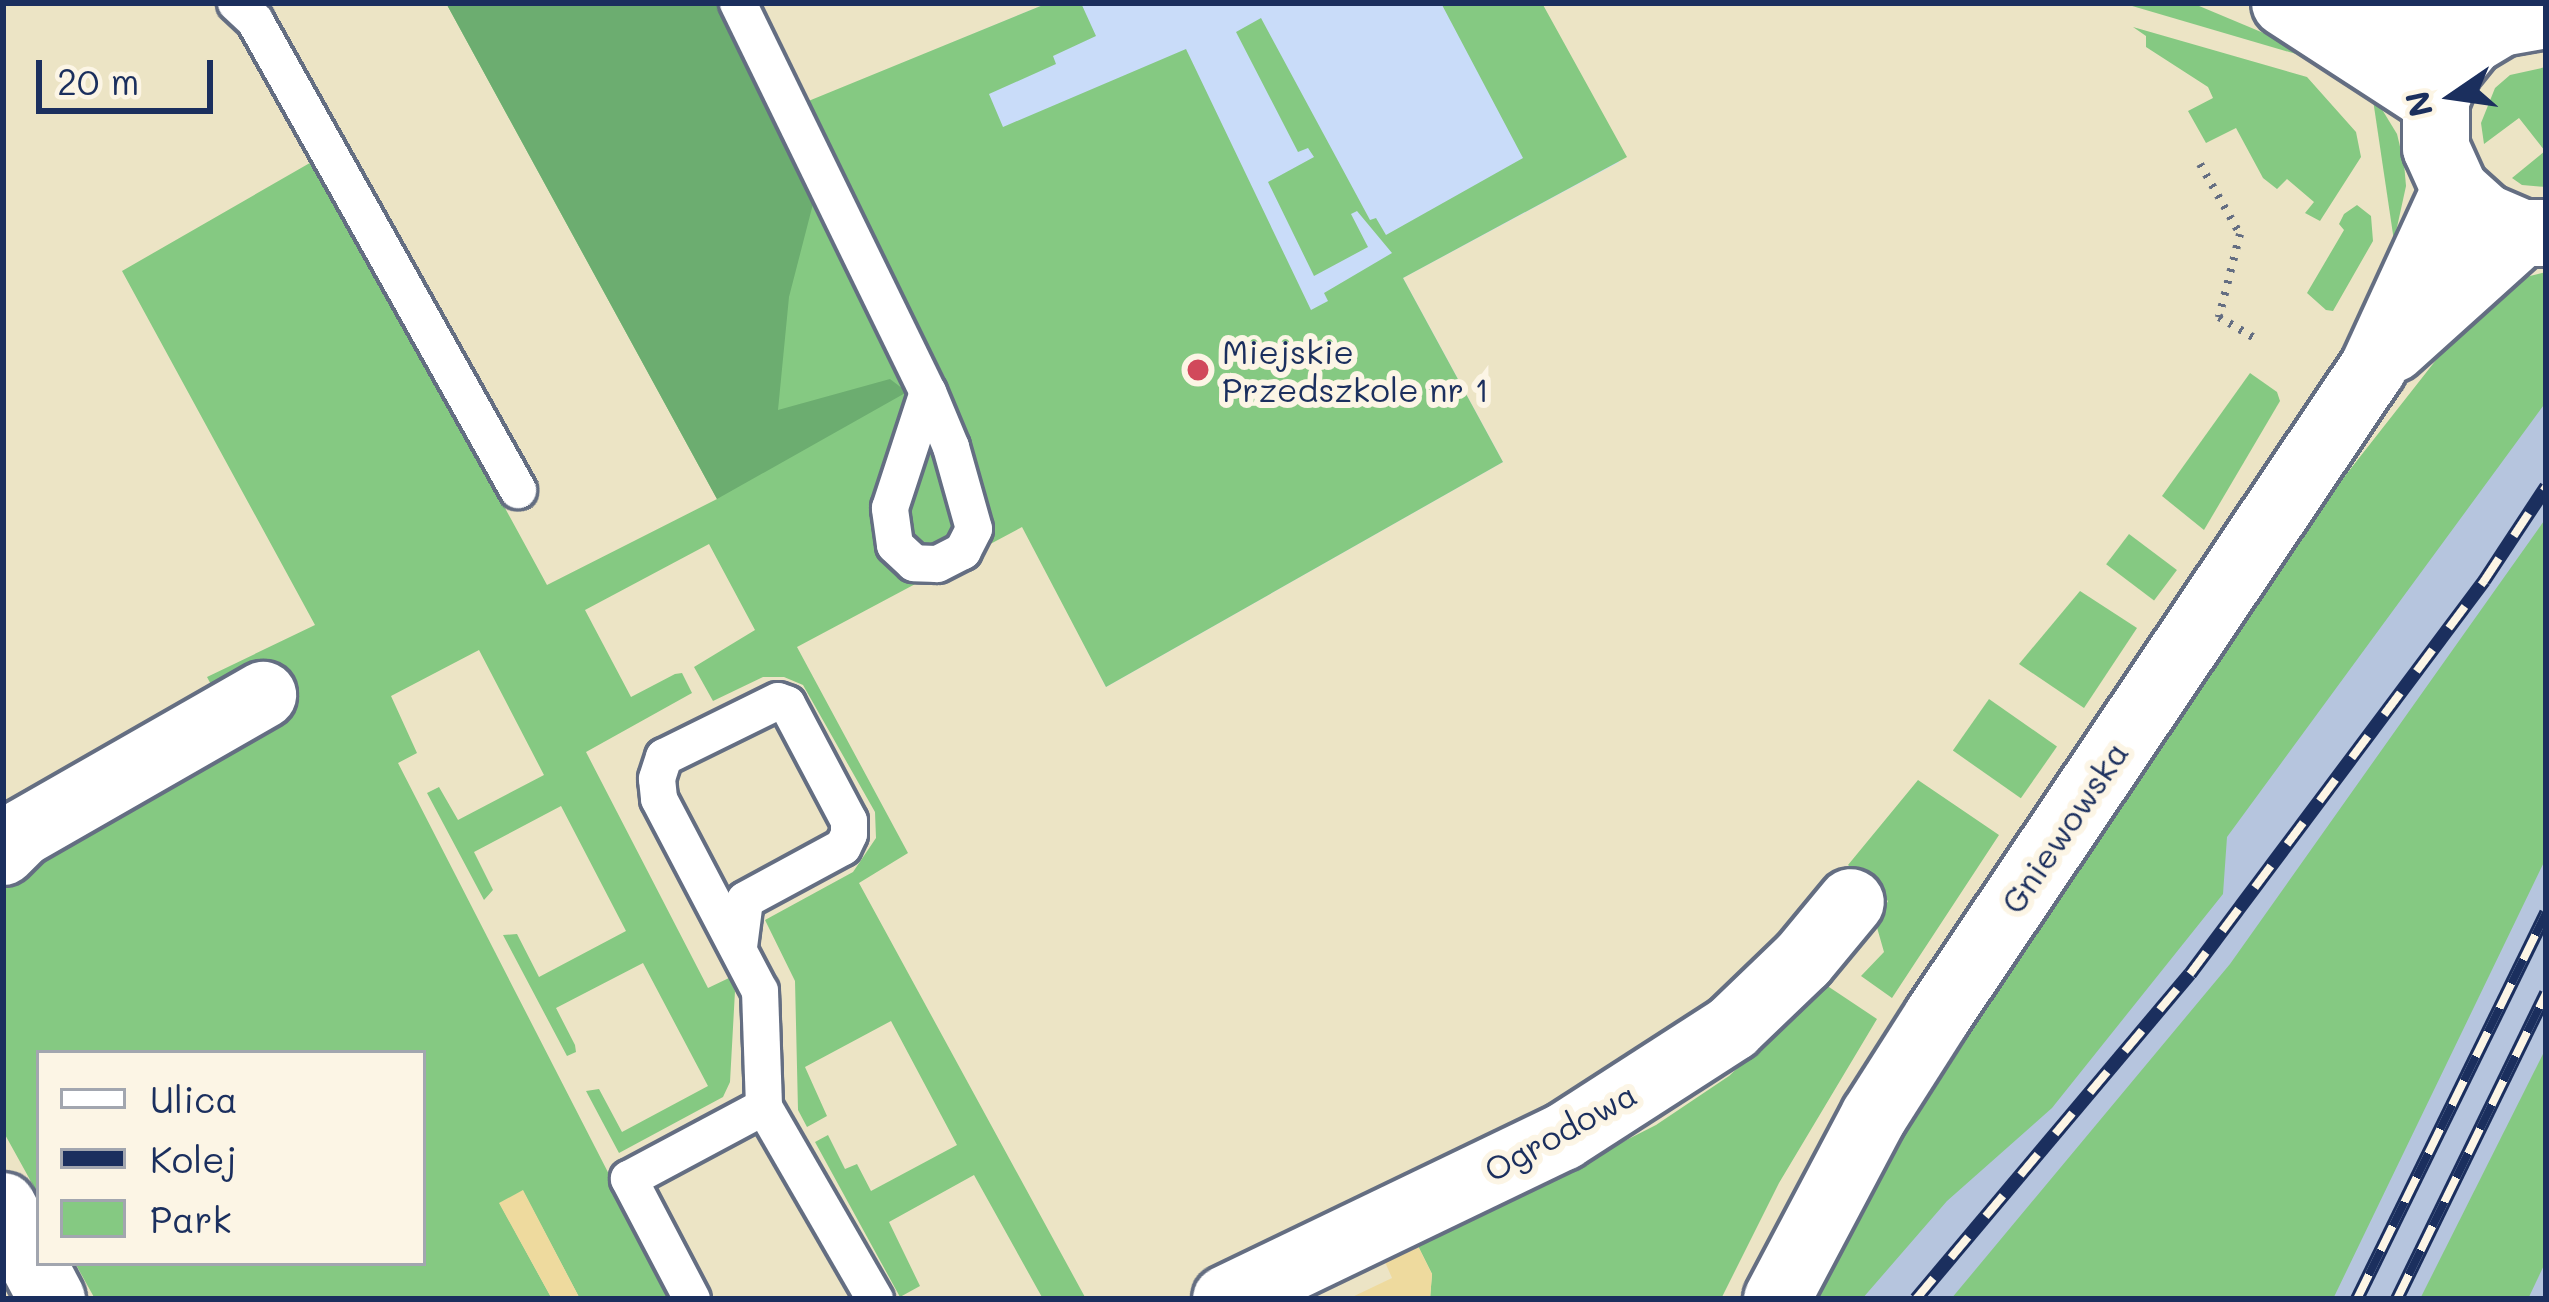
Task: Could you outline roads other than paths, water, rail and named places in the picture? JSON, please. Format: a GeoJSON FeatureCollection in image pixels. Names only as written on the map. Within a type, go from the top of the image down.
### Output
{"type":"FeatureCollection","features":[{"type":"Feature","properties":{"kind":"street"},"geometry":{"type":"LineString","coordinates":[[2285,3],[2436,101]]}},
{"type":"Feature","properties":{"kind":"street"},"geometry":{"type":"LineString","coordinates":[[2329,3],[2471,41]]}},
{"type":"Feature","properties":{"kind":"street"},"geometry":{"type":"LineString","coordinates":[[2534,233],[2485,218],[2455,190],[2437,148],[2436,101],[2449,68],[2471,41],[2501,22],[2546,15]]}},
{"type":"Feature","properties":{"kind":"street","name":"Gniewowska"},"geometry":{"type":"LineString","coordinates":[[1777,1299],[1816,1218],[1912,1056],[2372,368],[2455,190]]}},
{"type":"Feature","properties":{"kind":"street","name":"Gniewowska"},"geometry":{"type":"LineString","coordinates":[[2372,368],[2534,233]]}},
{"type":"Feature","properties":{"kind":"street"},"geometry":{"type":"LineString","coordinates":[[3,852],[22,833],[263,695]]}},
{"type":"Feature","properties":{"kind":"street","name":"Ogrodowa"},"geometry":{"type":"LineString","coordinates":[[1226,1299],[1563,1137],[1732,1028],[1803,960],[1851,902]]}},
{"type":"Feature","properties":{"kind":"street"},"geometry":{"type":"LineString","coordinates":[[3,1206],[52,1299]]}},
{"type":"Feature","properties":{"kind":"lane"},"geometry":{"type":"LineString","coordinates":[[236,3],[255,21],[518,490]]}},
{"type":"Feature","properties":{"kind":"lane"},"geometry":{"type":"LineString","coordinates":[[738,3],[928,392]]}},
{"type":"Feature","properties":{"kind":"lane"},"geometry":{"type":"LineString","coordinates":[[739,947],[745,900],[843,847],[849,834],[849,820],[787,704],[778,701],[664,758],[657,779],[658,799],[760,991],[764,1107],[874,1299]]}},
{"type":"Feature","properties":{"kind":"lane"},"geometry":{"type":"LineString","coordinates":[[692,1299],[629,1179],[764,1107]]}},
{"type":"Feature","properties":{"kind":"railway"},"geometry":{"type":"LineString","coordinates":[[1916,1299],[2190,974],[2484,581],[2546,487]]}},
{"type":"Feature","properties":{"kind":"railway"},"geometry":{"type":"LineString","coordinates":[[2357,1299],[2546,913]]}},
{"type":"Feature","properties":{"kind":"railway"},"geometry":{"type":"LineString","coordinates":[[2397,1299],[2546,993]]}},
{"type":"Feature","properties":{"kind":"place","name":"Miejskie Przedszkole nr 1"},"geometry":{"type":"Point","coordinates":[1198,370]}}]}
